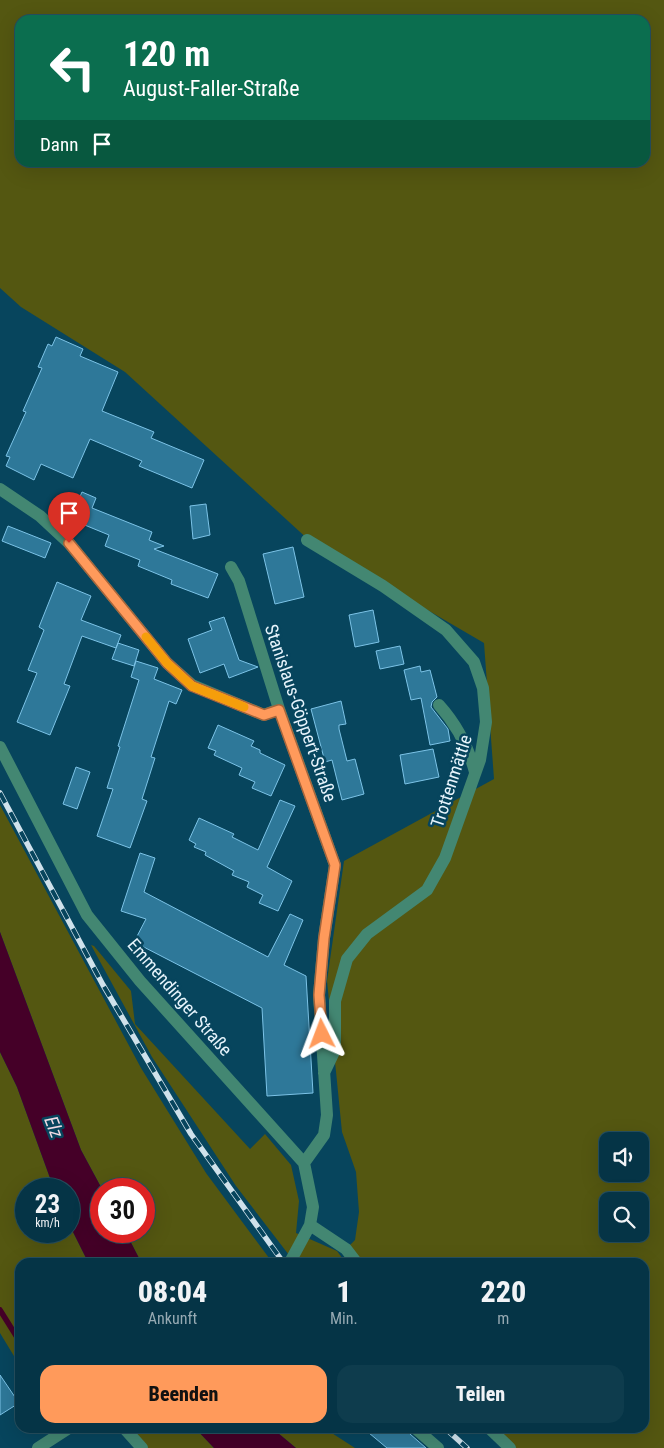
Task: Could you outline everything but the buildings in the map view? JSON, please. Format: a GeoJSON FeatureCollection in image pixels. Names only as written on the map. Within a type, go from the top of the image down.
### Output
{"type":"FeatureCollection","features":[{"type":"Feature","properties":{"kind":"street"},"geometry":{"type":"LineString","coordinates":[[0,489],[40,516],[69,543],[167,663],[192,686],[264,715],[279,710]]}},
{"type":"Feature","properties":{"kind":"street","name":"Trottenmättle"},"geometry":{"type":"LineString","coordinates":[[307,540],[383,586],[446,630],[474,662],[483,688],[486,722],[476,772],[445,858],[427,890],[367,934],[348,959],[335,1001],[335,1050],[324,1073]]}},
{"type":"Feature","properties":{"kind":"street","name":"Stanislaus-Göppert-Straße"},"geometry":{"type":"LineString","coordinates":[[231,567],[239,581],[279,710],[335,865],[324,938],[319,995],[327,1115],[324,1134],[304,1163]]}},
{"type":"Feature","properties":{"kind":"street"},"geometry":{"type":"LineString","coordinates":[[439,705],[449,716],[468,746],[476,772]]}},
{"type":"Feature","properties":{"kind":"street","name":"Emmendinger Straße"},"geometry":{"type":"LineString","coordinates":[[0,746],[87,915],[140,981],[304,1163]]}},
{"type":"Feature","properties":{"kind":"street"},"geometry":{"type":"LineString","coordinates":[[292,1258],[310,1225],[313,1206],[304,1163]]}},
{"type":"Feature","properties":{"kind":"street"},"geometry":{"type":"LineString","coordinates":[[310,1225],[346,1249],[353,1258]]}},
{"type":"Feature","properties":{"kind":"street"},"geometry":{"type":"LineString","coordinates":[[38,1448],[61,1433]]}},
{"type":"Feature","properties":{"kind":"street"},"geometry":{"type":"LineString","coordinates":[[128,1433],[142,1448]]}},
{"type":"Feature","properties":{"kind":"street"},"geometry":{"type":"LineString","coordinates":[[421,1433],[438,1448]]}},
{"type":"Feature","properties":{"kind":"street"},"geometry":{"type":"LineString","coordinates":[[494,1433],[510,1448]]}},
{"type":"Feature","properties":{"kind":"shaded area"},"geometry":{"type":"Polygon","coordinates":[[[0,0],[664,0],[664,1448],[510,1448],[494,1433],[649,1433],[649,1258],[353,1258],[346,1249],[355,1240],[359,1212],[356,1172],[342,1132],[327,981],[344,861],[494,779],[484,643],[311,542],[125,372],[21,307],[0,288],[0,0]]]}},
{"type":"Feature","properties":{"kind":"shaded area"},"geometry":{"type":"Polygon","coordinates":[[[0,805],[141,1068],[206,1173],[269,1258],[139,1258],[131,1243],[155,1243],[155,1178],[96,1178],[81,1150],[0,932],[0,805]]]}},
{"type":"Feature","properties":{"kind":"shaded area"},"geometry":{"type":"Polygon","coordinates":[[[91,945],[94,946],[131,991],[135,1024],[250,1149],[265,1134],[291,1165],[299,1201],[296,1233],[337,1251],[342,1258],[291,1258],[236,1186],[152,1057],[91,945]]]}},
{"type":"Feature","properties":{"kind":"shaded area"},"geometry":{"type":"Polygon","coordinates":[[[0,1052],[17,1087],[50,1178],[15,1178],[15,1243],[78,1243],[86,1258],[15,1258],[15,1358],[0,1333],[0,1052]]]}},
{"type":"Feature","properties":{"kind":"shaded area"},"geometry":{"type":"Polygon","coordinates":[[[128,1433],[200,1433],[214,1448],[142,1448],[128,1433]]]}},
{"type":"Feature","properties":{"kind":"shaded area"},"geometry":{"type":"Polygon","coordinates":[[[278,1433],[332,1433],[355,1448],[296,1448],[278,1433]]]}},
{"type":"Feature","properties":{"kind":"water","name":"Elz"},"geometry":{"type":"Polygon","coordinates":[[[0,932],[81,1150],[96,1178],[90,1178],[90,1243],[131,1243],[139,1258],[86,1258],[78,1243],[80,1178],[50,1178],[17,1087],[0,1052],[0,932]]]}},
{"type":"Feature","properties":{"kind":"water"},"geometry":{"type":"Polygon","coordinates":[[[200,1433],[278,1433],[296,1448],[214,1448],[200,1433]]]}},
{"type":"Feature","properties":{"kind":"waterway"},"geometry":{"type":"LineString","coordinates":[[0,1310],[15,1334]]}},
{"type":"Feature","properties":{"kind":"railway"},"geometry":{"type":"LineString","coordinates":[[0,793],[103,985],[191,1134],[280,1258]]}},
{"type":"Feature","properties":{"kind":"railway"},"geometry":{"type":"LineString","coordinates":[[450,1433],[467,1448]]}},
{"type":"Feature","properties":{"kind":"slow traffic"},"geometry":{"type":"LineString","coordinates":[[146,637],[167,663],[192,686],[244,707]]}},
{"type":"Feature","properties":{"kind":"route"},"geometry":{"type":"LineString","coordinates":[[69,543],[167,663],[192,686],[264,715],[279,710],[306,779],[335,865],[324,938],[319,995],[322,1034]]}}]}
